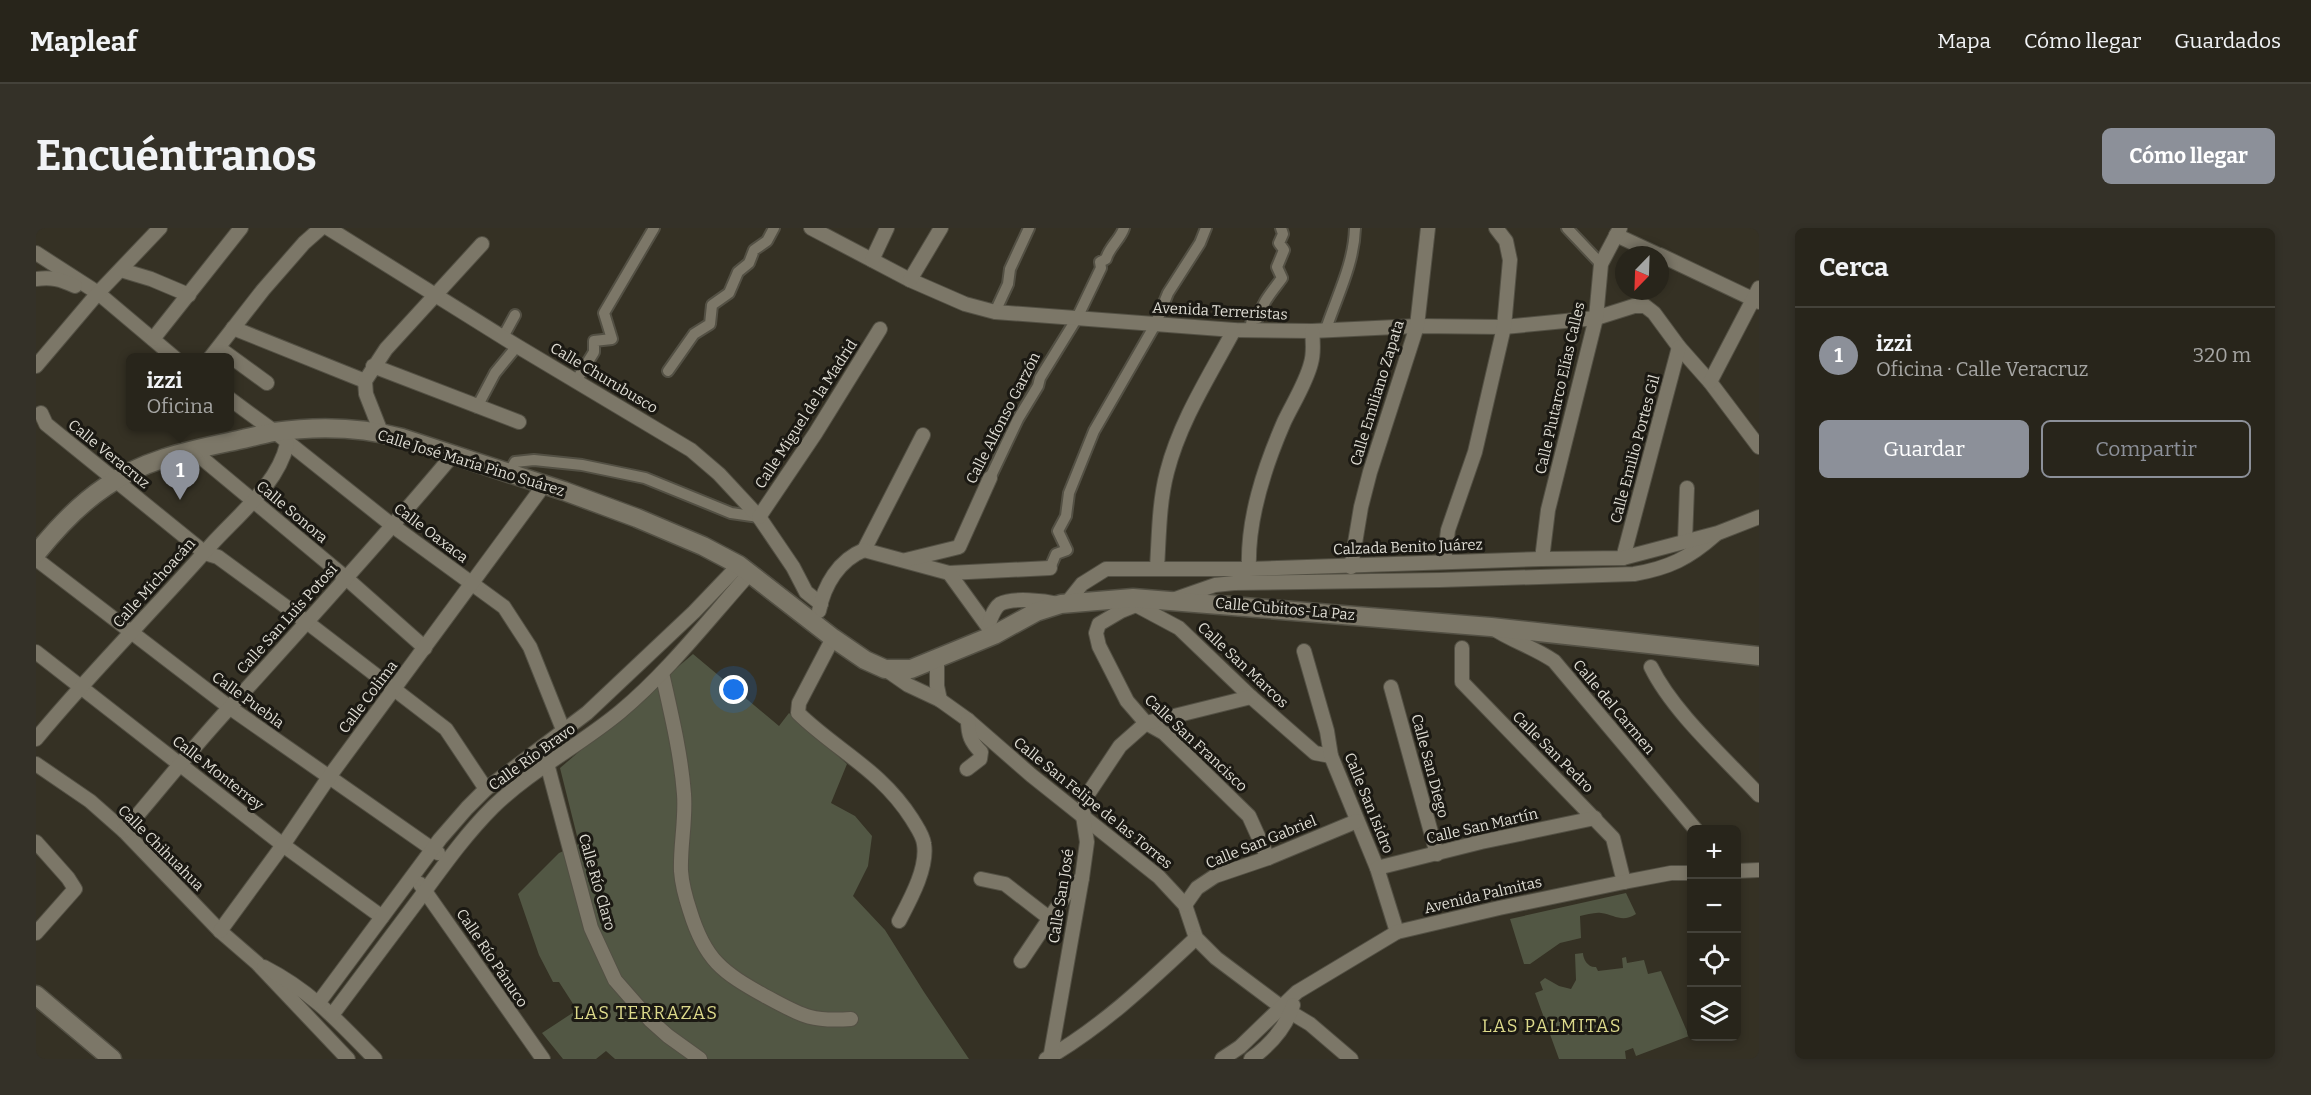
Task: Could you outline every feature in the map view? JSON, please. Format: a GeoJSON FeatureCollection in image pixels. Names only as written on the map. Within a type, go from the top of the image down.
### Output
{"type":"FeatureCollection","features":[{"type":"Feature","properties":{"kind":"main road","name":"Calle José María Pino Suárez"},"geometry":{"type":"LineString","coordinates":[[36,554],[78,508],[119,478],[191,449],[343,429],[381,432],[544,485],[637,518],[703,546],[744,569],[833,638]]}},
{"type":"Feature","properties":{"kind":"main road","name":"Calle Cubitos-La Paz"},"geometry":{"type":"LineString","coordinates":[[885,669],[911,669],[991,630],[1063,604],[1173,600],[1491,627],[1759,656]]}},
{"type":"Feature","properties":{"kind":"main road"},"geometry":{"type":"LineString","coordinates":[[833,638],[866,660],[885,669]]}},
{"type":"Feature","properties":{"kind":"main road"},"geometry":{"type":"LineString","coordinates":[[36,995],[112,1059]]}},
{"type":"Feature","properties":{"kind":"street"},"geometry":{"type":"LineString","coordinates":[[36,366],[96,296],[160,228]]}},
{"type":"Feature","properties":{"kind":"street"},"geometry":{"type":"LineString","coordinates":[[153,339],[241,228]]}},
{"type":"Feature","properties":{"kind":"street"},"geometry":{"type":"LineString","coordinates":[[215,353],[304,243],[321,228]]}},
{"type":"Feature","properties":{"kind":"street","name":"Calle Churubusco"},"geometry":{"type":"LineString","coordinates":[[328,228],[517,346],[691,450],[719,474],[759,517],[793,567],[806,592],[820,604]]}},
{"type":"Feature","properties":{"kind":"street"},"geometry":{"type":"LineString","coordinates":[[576,381],[594,352],[594,341],[612,339],[604,313],[654,228]]}},
{"type":"Feature","properties":{"kind":"street"},"geometry":{"type":"LineString","coordinates":[[668,370],[694,334],[710,324],[712,305],[729,293],[738,272],[749,263],[754,250],[767,241],[774,228]]}},
{"type":"Feature","properties":{"kind":"street","name":"Avenida Terreristas"},"geometry":{"type":"LineString","coordinates":[[811,228],[910,280],[965,304],[995,312],[1234,330],[1319,330],[1417,326],[1504,327],[1596,318],[1634,306],[1645,306],[1654,314],[1679,347]]}},
{"type":"Feature","properties":{"kind":"street"},"geometry":{"type":"LineString","coordinates":[[872,260],[887,228]]}},
{"type":"Feature","properties":{"kind":"street"},"geometry":{"type":"LineString","coordinates":[[910,280],[941,228]]}},
{"type":"Feature","properties":{"kind":"street"},"geometry":{"type":"LineString","coordinates":[[995,312],[1008,284],[1010,269],[1029,228]]}},
{"type":"Feature","properties":{"kind":"street","name":"Calle Alfonso Garzón"},"geometry":{"type":"LineString","coordinates":[[904,560],[959,547],[1018,419],[1077,318],[1101,268],[1100,262],[1106,259],[1108,251],[1116,243],[1124,228]]}},
{"type":"Feature","properties":{"kind":"street"},"geometry":{"type":"LineString","coordinates":[[816,625],[820,604],[840,565],[852,555],[864,550],[949,573],[1050,568],[1056,554],[1067,550],[1058,531],[1066,516],[1069,493],[1079,465],[1094,431],[1155,325],[1168,293],[1200,243],[1206,228]]}},
{"type":"Feature","properties":{"kind":"street"},"geometry":{"type":"LineString","coordinates":[[1250,330],[1252,319],[1258,318],[1264,300],[1282,278],[1276,267],[1284,250],[1279,243],[1283,234],[1281,228]]}},
{"type":"Feature","properties":{"kind":"street"},"geometry":{"type":"LineString","coordinates":[[1249,569],[1248,547],[1251,521],[1263,479],[1283,424],[1311,363],[1319,330],[1342,290],[1354,242],[1355,228]]}},
{"type":"Feature","properties":{"kind":"street","name":"Calle Emiliano Zapata"},"geometry":{"type":"LineString","coordinates":[[1351,567],[1361,507],[1370,472],[1417,326],[1428,228]]}},
{"type":"Feature","properties":{"kind":"street"},"geometry":{"type":"LineString","coordinates":[[1444,562],[1448,530],[1475,452],[1504,327],[1510,260],[1506,241],[1496,228]]}},
{"type":"Feature","properties":{"kind":"street"},"geometry":{"type":"LineString","coordinates":[[1567,228],[1601,264]]}},
{"type":"Feature","properties":{"kind":"street"},"geometry":{"type":"LineString","coordinates":[[1618,231],[1644,246]]}},
{"type":"Feature","properties":{"kind":"street","name":"Calle Plutarco Elías Calles"},"geometry":{"type":"LineString","coordinates":[[1542,559],[1548,510],[1596,318],[1601,264],[1618,231]]}},
{"type":"Feature","properties":{"kind":"street"},"geometry":{"type":"LineString","coordinates":[[381,432],[366,394],[365,381],[373,366],[434,295],[482,244]]}},
{"type":"Feature","properties":{"kind":"street"},"geometry":{"type":"LineString","coordinates":[[36,253],[171,353]]}},
{"type":"Feature","properties":{"kind":"street"},"geometry":{"type":"LineString","coordinates":[[1669,259],[1757,296],[1710,382]]}},
{"type":"Feature","properties":{"kind":"street"},"geometry":{"type":"LineString","coordinates":[[121,270],[151,279],[189,295]]}},
{"type":"Feature","properties":{"kind":"street"},"geometry":{"type":"LineString","coordinates":[[36,279],[50,277],[59,279],[96,296]]}},
{"type":"Feature","properties":{"kind":"street"},"geometry":{"type":"LineString","coordinates":[[503,337],[514,315]]}},
{"type":"Feature","properties":{"kind":"street"},"geometry":{"type":"LineString","coordinates":[[233,328],[365,381]]}},
{"type":"Feature","properties":{"kind":"street","name":"Calle Miguel de la Madrid"},"geometry":{"type":"LineString","coordinates":[[759,517],[815,434],[880,329]]}},
{"type":"Feature","properties":{"kind":"street"},"geometry":{"type":"LineString","coordinates":[[1156,568],[1167,473],[1181,431],[1234,330]]}},
{"type":"Feature","properties":{"kind":"street"},"geometry":{"type":"LineString","coordinates":[[477,407],[495,373],[517,346]]}},
{"type":"Feature","properties":{"kind":"street"},"geometry":{"type":"LineString","coordinates":[[1679,347],[1710,382],[1759,447]]}},
{"type":"Feature","properties":{"kind":"street","name":"Calle Emilio Portes Gil"},"geometry":{"type":"LineString","coordinates":[[1623,558],[1679,347]]}},
{"type":"Feature","properties":{"kind":"street"},"geometry":{"type":"LineString","coordinates":[[234,364],[267,383]]}},
{"type":"Feature","properties":{"kind":"street"},"geometry":{"type":"LineString","coordinates":[[373,366],[519,423]]}},
{"type":"Feature","properties":{"kind":"street","name":"Calle Oaxaca"},"geometry":{"type":"LineString","coordinates":[[234,402],[393,526],[504,607],[530,647],[564,732]]}},
{"type":"Feature","properties":{"kind":"street","name":"Calle Veracruz"},"geometry":{"type":"LineString","coordinates":[[39,411],[52,417],[119,478],[211,552],[446,729],[486,789]]}},
{"type":"Feature","properties":{"kind":"street"},"geometry":{"type":"LineString","coordinates":[[864,550],[923,435]]}},
{"type":"Feature","properties":{"kind":"street","name":"Calle Michoacán"},"geometry":{"type":"LineString","coordinates":[[36,739],[79,687],[211,552],[279,468],[281,438]]}},
{"type":"Feature","properties":{"kind":"street","name":"Calle Sonora"},"geometry":{"type":"LineString","coordinates":[[191,449],[346,578],[425,648]]}},
{"type":"Feature","properties":{"kind":"street","name":"Calle San Luis Potosí"},"geometry":{"type":"LineString","coordinates":[[124,831],[229,707],[308,623],[452,456]]}},
{"type":"Feature","properties":{"kind":"street"},"geometry":{"type":"LineString","coordinates":[[509,473],[515,462],[534,460],[582,465],[645,478],[731,513],[759,517]]}},
{"type":"Feature","properties":{"kind":"street","name":"Calle Colima"},"geometry":{"type":"LineString","coordinates":[[220,931],[284,845],[329,777],[544,485]]}},
{"type":"Feature","properties":{"kind":"street"},"geometry":{"type":"LineString","coordinates":[[1685,541],[1687,488]]}},
{"type":"Feature","properties":{"kind":"street","name":"Calzada Benito Juárez"},"geometry":{"type":"LineString","coordinates":[[1063,604],[1082,584],[1106,569],[1351,567],[1444,562],[1623,558],[1718,533],[1759,517]]}},
{"type":"Feature","properties":{"kind":"street"},"geometry":{"type":"LineString","coordinates":[[1173,600],[1215,585],[1234,583],[1634,574],[1659,570],[1678,562],[1718,533]]}},
{"type":"Feature","properties":{"kind":"street","name":"Calle Puebla"},"geometry":{"type":"LineString","coordinates":[[36,559],[229,707],[447,860]]}},
{"type":"Feature","properties":{"kind":"street","name":"Calle Río Bravo"},"geometry":{"type":"LineString","coordinates":[[332,1015],[447,860],[494,806],[547,763],[568,752],[620,712],[662,673],[744,569]]}},
{"type":"Feature","properties":{"kind":"street","name":"Calle Río Bravo"},"geometry":{"type":"LineString","coordinates":[[319,1002],[433,849],[467,808],[486,789],[564,732],[744,569]]}},
{"type":"Feature","properties":{"kind":"street"},"geometry":{"type":"LineString","coordinates":[[949,573],[991,630]]}},
{"type":"Feature","properties":{"kind":"street","name":"Calle San Marcos"},"geometry":{"type":"LineString","coordinates":[[1135,601],[1179,628],[1251,697],[1315,753],[1331,756]]}},
{"type":"Feature","properties":{"kind":"street","name":"Calle San Francisco"},"geometry":{"type":"LineString","coordinates":[[1135,601],[1099,624],[1096,633],[1099,646],[1127,701],[1146,723],[1164,733],[1249,816],[1268,858]]}},
{"type":"Feature","properties":{"kind":"street","name":"Calle del Carmen"},"geometry":{"type":"LineString","coordinates":[[1491,627],[1508,639],[1534,647],[1554,661],[1692,825]]}},
{"type":"Feature","properties":{"kind":"street"},"geometry":{"type":"LineString","coordinates":[[833,638],[799,703],[798,713],[884,782],[904,806],[917,827],[924,844],[921,876],[899,921]]}},
{"type":"Feature","properties":{"kind":"street","name":"Calle San Pedro"},"geometry":{"type":"LineString","coordinates":[[1462,648],[1461,682],[1612,838],[1624,882]]}},
{"type":"Feature","properties":{"kind":"street","name":"Calle San Isidro"},"geometry":{"type":"LineString","coordinates":[[1304,651],[1328,731],[1331,756],[1377,868],[1397,932]]}},
{"type":"Feature","properties":{"kind":"street","name":"Calle Monterrey"},"geometry":{"type":"LineString","coordinates":[[36,652],[284,845],[382,917]]}},
{"type":"Feature","properties":{"kind":"street"},"geometry":{"type":"LineString","coordinates":[[937,658],[937,686],[940,700]]}},
{"type":"Feature","properties":{"kind":"street"},"geometry":{"type":"LineString","coordinates":[[1651,667],[1660,684],[1688,718],[1759,795]]}},
{"type":"Feature","properties":{"kind":"street","name":"Calle San Felipe de las Torres"},"geometry":{"type":"LineString","coordinates":[[885,669],[908,685],[940,700],[968,720],[1031,775],[1159,877],[1185,905],[1196,938],[1216,958],[1286,1010],[1310,1024],[1350,1057]]}},
{"type":"Feature","properties":{"kind":"street"},"geometry":{"type":"LineString","coordinates":[[662,673],[672,714],[684,791],[681,873],[686,900],[699,938],[713,961],[741,983],[815,1020],[851,1019]]}},
{"type":"Feature","properties":{"kind":"street","name":"Calle San Diego"},"geometry":{"type":"LineString","coordinates":[[1391,687],[1437,854]]}},
{"type":"Feature","properties":{"kind":"street","name":"Calle San José"},"geometry":{"type":"LineString","coordinates":[[1050,1058],[1087,842],[1083,816],[1086,797],[1120,746],[1146,723],[1251,697]]}},
{"type":"Feature","properties":{"kind":"street"},"geometry":{"type":"LineString","coordinates":[[967,769],[980,759],[981,752],[972,743],[968,734],[968,720]]}},
{"type":"Feature","properties":{"kind":"street","name":"Calle Río Claro"},"geometry":{"type":"LineString","coordinates":[[542,747],[591,928],[615,980],[650,1020],[700,1059]]}},
{"type":"Feature","properties":{"kind":"street","name":"Calle Chihuahua"},"geometry":{"type":"LineString","coordinates":[[36,764],[90,801],[124,831],[220,931],[257,963],[348,1059]]}},
{"type":"Feature","properties":{"kind":"street","name":"Calle San Martín"},"geometry":{"type":"LineString","coordinates":[[1377,868],[1482,842],[1595,818]]}},
{"type":"Feature","properties":{"kind":"street","name":"Calle San Gabriel"},"geometry":{"type":"LineString","coordinates":[[1185,905],[1197,888],[1215,876],[1268,858],[1357,821]]}},
{"type":"Feature","properties":{"kind":"street"},"geometry":{"type":"LineString","coordinates":[[36,842],[75,889],[36,933]]}},
{"type":"Feature","properties":{"kind":"street"},"geometry":{"type":"LineString","coordinates":[[1741,871],[1759,870]]}},
{"type":"Feature","properties":{"kind":"street","name":"Avenida Palmitas"},"geometry":{"type":"LineString","coordinates":[[1251,1059],[1265,1049],[1287,1023],[1286,1010],[1296,992],[1397,932],[1624,882],[1671,873],[1687,873]]}},
{"type":"Feature","properties":{"kind":"street","name":"Calle Río Pánuco"},"geometry":{"type":"LineString","coordinates":[[413,876],[426,890],[543,1059]]}},
{"type":"Feature","properties":{"kind":"street"},"geometry":{"type":"LineString","coordinates":[[1021,961],[1066,894],[1082,878]]}},
{"type":"Feature","properties":{"kind":"street"},"geometry":{"type":"LineString","coordinates":[[981,879],[1005,884],[1049,918]]}},
{"type":"Feature","properties":{"kind":"street"},"geometry":{"type":"LineString","coordinates":[[1050,1058],[1133,997],[1196,938]]}},
{"type":"Feature","properties":{"kind":"street","name":"Calle Chihuahua"},"geometry":{"type":"LineString","coordinates":[[257,963],[288,979],[319,1002],[375,1059]]}},
{"type":"Feature","properties":{"kind":"street"},"geometry":{"type":"LineString","coordinates":[[1222,1059],[1286,1010]]}},
{"type":"Feature","properties":{"kind":"green space"},"geometry":{"type":"Polygon","coordinates":[[[693,654],[779,726],[789,713],[847,764],[831,803],[855,816],[872,836],[868,866],[853,896],[885,930],[969,1059],[615,1059],[606,1051],[596,1059],[563,1059],[542,1033],[577,1010],[559,982],[553,982],[539,955],[518,894],[559,853],[579,844],[560,768],[693,654]]]}},
{"type":"Feature","properties":{"kind":"green space"},"geometry":{"type":"Polygon","coordinates":[[[1626,893],[1636,914],[1627,918],[1599,913],[1580,916],[1581,938],[1560,943],[1530,964],[1524,964],[1510,919],[1626,893]]]}},
{"type":"Feature","properties":{"kind":"green space"},"geometry":{"type":"Polygon","coordinates":[[[1583,953],[1586,963],[1596,967],[1598,971],[1623,968],[1622,958],[1626,957],[1627,963],[1644,960],[1648,974],[1661,971],[1687,1031],[1687,1037],[1636,1056],[1633,1048],[1625,1051],[1626,1059],[1559,1059],[1535,993],[1543,990],[1540,982],[1545,978],[1559,986],[1571,989],[1576,980],[1575,954],[1583,953]]]}},
{"type":"Feature","properties":{"kind":"place","name":"izzi"},"geometry":{"type":"Point","coordinates":[180,500]}},
{"type":"Feature","properties":{"kind":"district","name":"LAS TERRAZAS"},"geometry":{"type":"Point","coordinates":[646,1013]}},
{"type":"Feature","properties":{"kind":"district","name":"LAS PALMITAS"},"geometry":{"type":"Point","coordinates":[1552,1026]}}]}
